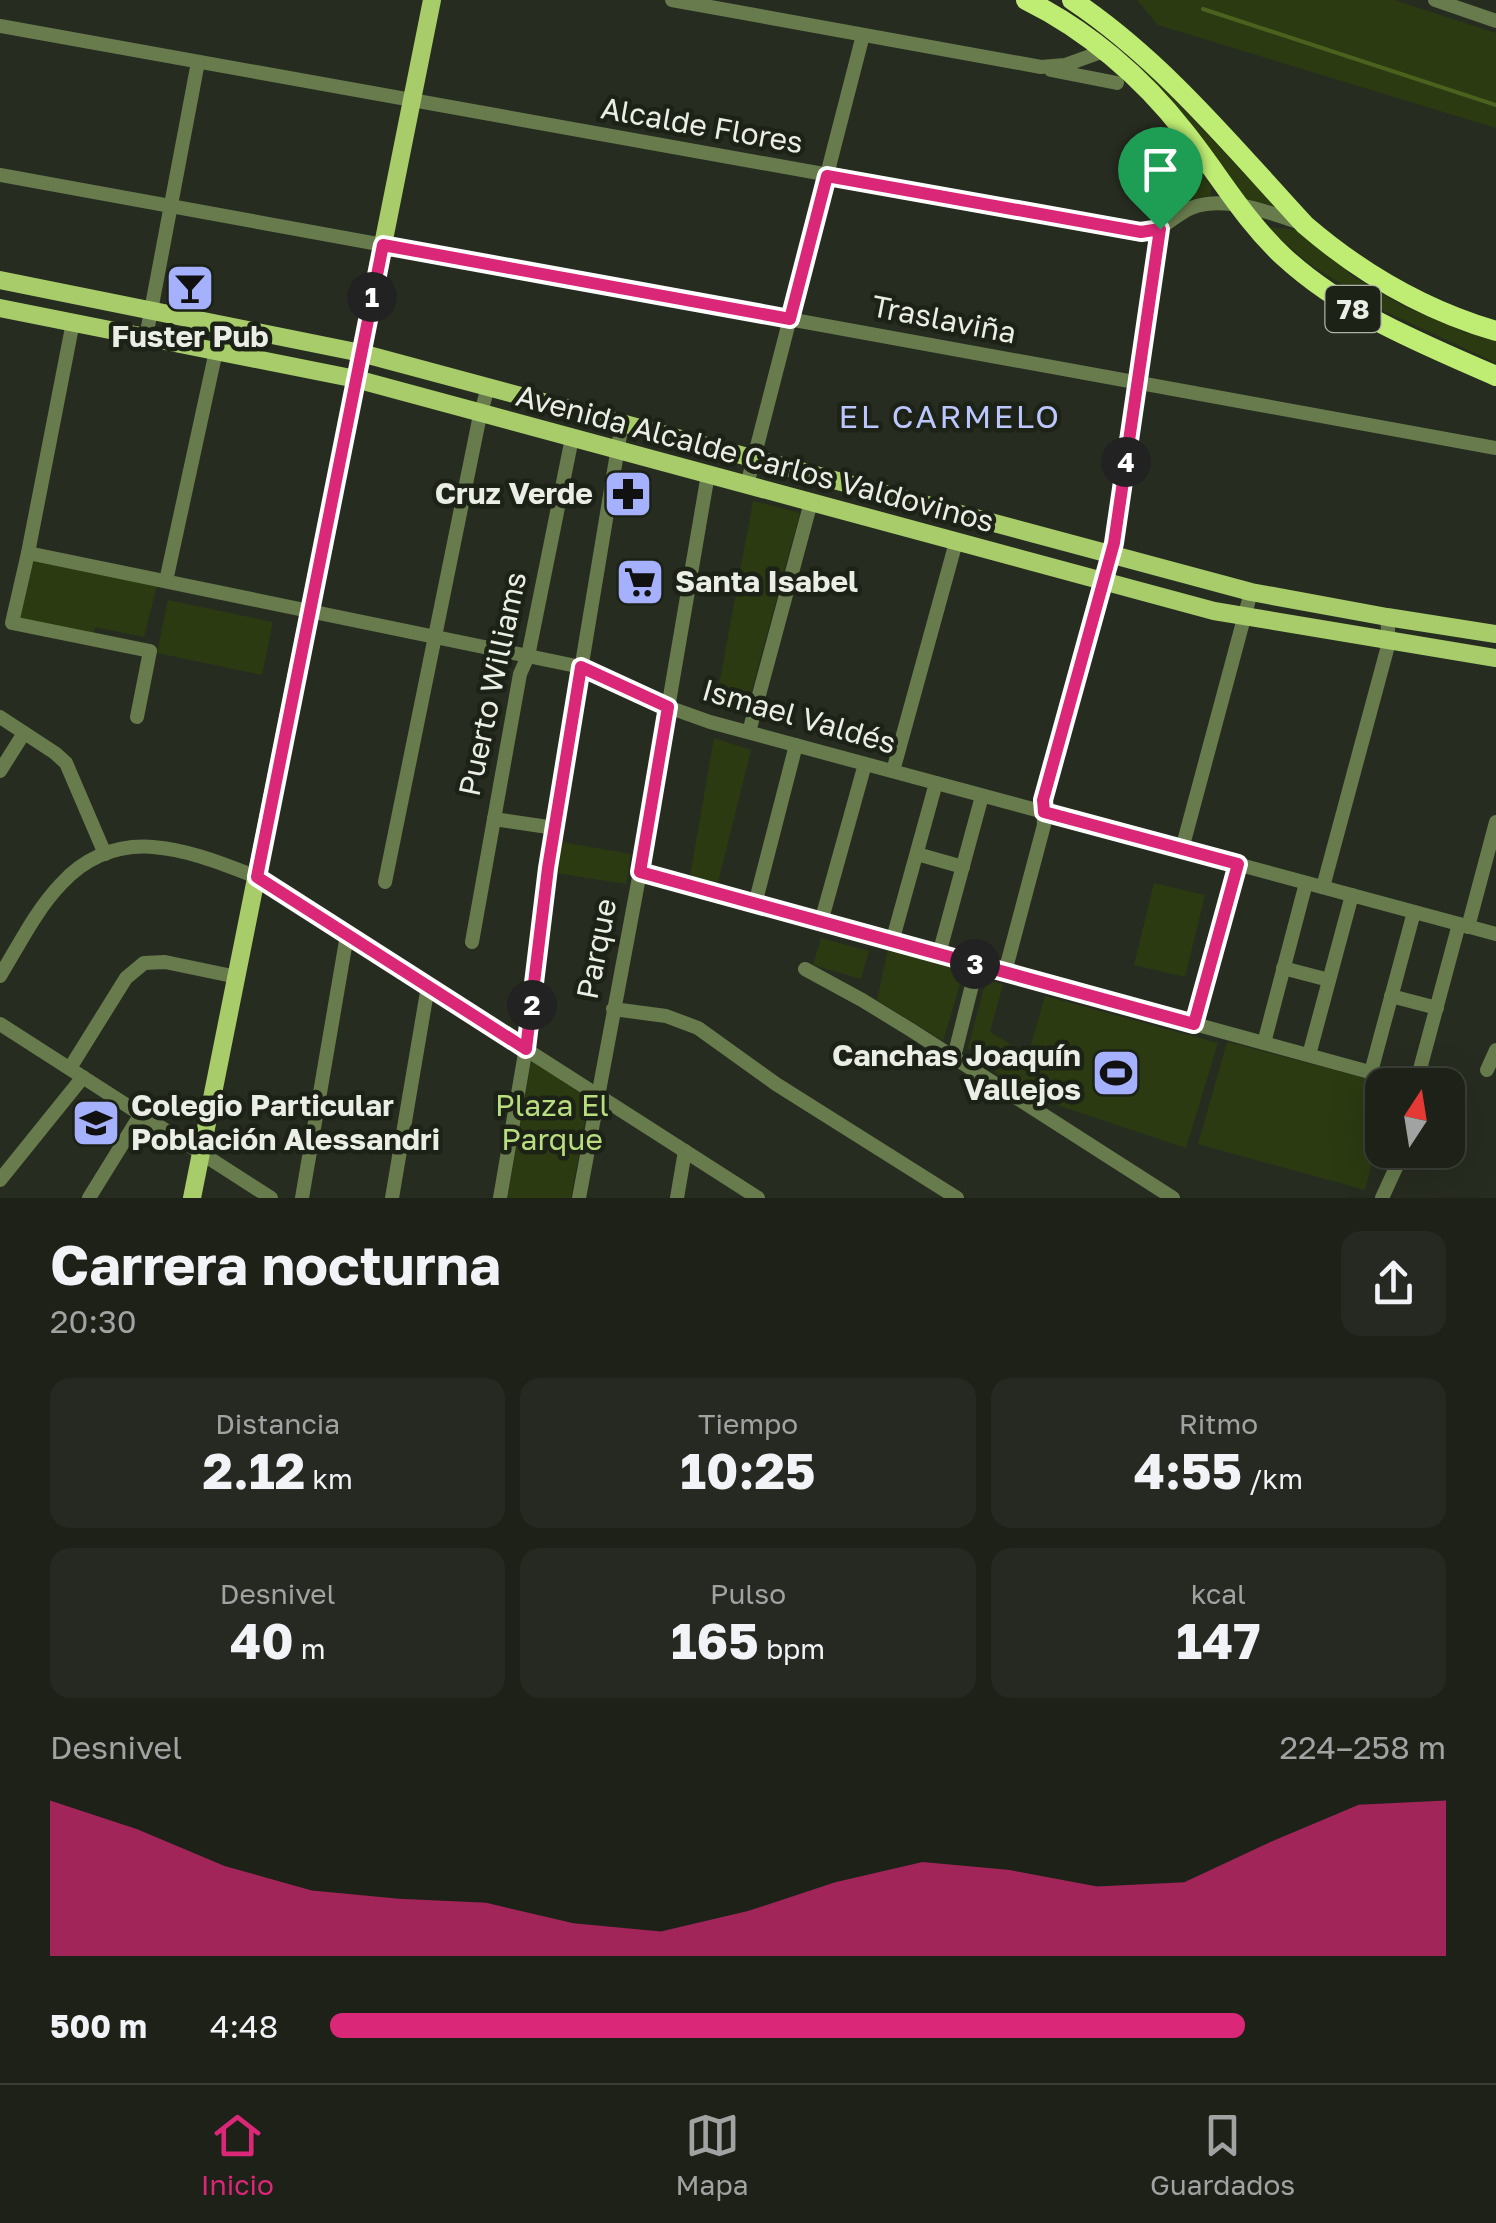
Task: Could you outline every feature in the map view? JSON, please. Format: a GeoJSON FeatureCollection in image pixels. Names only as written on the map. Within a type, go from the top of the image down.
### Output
{"type":"FeatureCollection","features":[{"type":"Feature","properties":{"kind":"highway","name":"78"},"geometry":{"type":"LineString","coordinates":[[1026,0],[1060,18],[1104,50],[1167,110],[1236,204],[1284,258],[1347,305],[1496,376]]}},
{"type":"Feature","properties":{"kind":"highway","name":"78"},"geometry":{"type":"LineString","coordinates":[[1072,0],[1158,68],[1306,225],[1349,260],[1388,286],[1440,312],[1496,331]]}},
{"type":"Feature","properties":{"kind":"main road"},"geometry":{"type":"LineString","coordinates":[[192,1198],[432,0]]}},
{"type":"Feature","properties":{"kind":"main road","name":"Avenida Alcalde Carlos Valdovinos"},"geometry":{"type":"LineString","coordinates":[[0,280],[361,353],[1251,592],[1496,634]]}},
{"type":"Feature","properties":{"kind":"main road"},"geometry":{"type":"LineString","coordinates":[[23,312],[34,302],[28,286]]}},
{"type":"Feature","properties":{"kind":"main road"},"geometry":{"type":"LineString","coordinates":[[51,318],[44,304],[54,291]]}},
{"type":"Feature","properties":{"kind":"main road","name":"Avenida Alcalde Carlos Valdovinos"},"geometry":{"type":"LineString","coordinates":[[0,308],[356,379],[1245,618],[1496,658]]}},
{"type":"Feature","properties":{"kind":"main road"},"geometry":{"type":"LineString","coordinates":[[224,353],[245,348],[242,329]]}},
{"type":"Feature","properties":{"kind":"main road"},"geometry":{"type":"LineString","coordinates":[[261,360],[252,349],[262,333]]}},
{"type":"Feature","properties":{"kind":"main road"},"geometry":{"type":"LineString","coordinates":[[870,518],[878,492]]}},
{"type":"Feature","properties":{"kind":"main road"},"geometry":{"type":"LineString","coordinates":[[984,549],[990,522]]}},
{"type":"Feature","properties":{"kind":"street"},"geometry":{"type":"LineString","coordinates":[[672,0],[1117,83]]}},
{"type":"Feature","properties":{"kind":"street"},"geometry":{"type":"LineString","coordinates":[[1435,0],[1496,20]]}},
{"type":"Feature","properties":{"kind":"street"},"geometry":{"type":"LineString","coordinates":[[0,26],[412,102]]}},
{"type":"Feature","properties":{"kind":"street"},"geometry":{"type":"LineString","coordinates":[[747,485],[863,35]]}},
{"type":"Feature","properties":{"kind":"street"},"geometry":{"type":"LineString","coordinates":[[1040,68],[1104,50]]}},
{"type":"Feature","properties":{"kind":"street"},"geometry":{"type":"LineString","coordinates":[[146,337],[198,62]]}},
{"type":"Feature","properties":{"kind":"street","name":"Alcalde Flores"},"geometry":{"type":"LineString","coordinates":[[412,102],[1141,232],[1160,229]]}},
{"type":"Feature","properties":{"kind":"street"},"geometry":{"type":"LineString","coordinates":[[1005,972],[1044,825],[1043,800],[1111,554],[1172,153]]}},
{"type":"Feature","properties":{"kind":"street","name":"Traslaviña"},"geometry":{"type":"LineString","coordinates":[[0,175],[1496,448]]}},
{"type":"Feature","properties":{"kind":"street"},"geometry":{"type":"LineString","coordinates":[[1160,229],[1192,208],[1212,204],[1236,204],[1306,225]]}},
{"type":"Feature","properties":{"kind":"street"},"geometry":{"type":"LineString","coordinates":[[72,322],[12,623],[150,651],[137,717]]}},
{"type":"Feature","properties":{"kind":"street"},"geometry":{"type":"LineString","coordinates":[[166,581],[224,353]]}},
{"type":"Feature","properties":{"kind":"street"},"geometry":{"type":"LineString","coordinates":[[385,882],[488,387]]}},
{"type":"Feature","properties":{"kind":"street"},"geometry":{"type":"LineString","coordinates":[[500,1198],[526,1049],[555,828],[622,423]]}},
{"type":"Feature","properties":{"kind":"street","name":"Puerto Williams"},"geometry":{"type":"LineString","coordinates":[[472,942],[520,674],[528,656],[572,438]]}},
{"type":"Feature","properties":{"kind":"street","name":"Parque"},"geometry":{"type":"LineString","coordinates":[[579,1198],[708,474]]}},
{"type":"Feature","properties":{"kind":"street"},"geometry":{"type":"LineString","coordinates":[[748,732],[811,502]]}},
{"type":"Feature","properties":{"kind":"street"},"geometry":{"type":"LineString","coordinates":[[893,771],[956,542]]}},
{"type":"Feature","properties":{"kind":"street","name":"Ismael Valdés"},"geometry":{"type":"LineString","coordinates":[[28,553],[581,667],[668,707],[748,732],[1496,934]]}},
{"type":"Feature","properties":{"kind":"street"},"geometry":{"type":"LineString","coordinates":[[1182,850],[1251,592]]}},
{"type":"Feature","properties":{"kind":"street"},"geometry":{"type":"LineString","coordinates":[[1323,888],[1388,642],[1387,618]]}},
{"type":"Feature","properties":{"kind":"street"},"geometry":{"type":"LineString","coordinates":[[0,717],[66,763],[105,854]]}},
{"type":"Feature","properties":{"kind":"street"},"geometry":{"type":"LineString","coordinates":[[0,771],[24,733]]}},
{"type":"Feature","properties":{"kind":"street"},"geometry":{"type":"LineString","coordinates":[[755,904],[796,745]]}},
{"type":"Feature","properties":{"kind":"street"},"geometry":{"type":"LineString","coordinates":[[821,922],[865,764]]}},
{"type":"Feature","properties":{"kind":"street"},"geometry":{"type":"LineString","coordinates":[[892,942],[936,783]]}},
{"type":"Feature","properties":{"kind":"street"},"geometry":{"type":"LineString","coordinates":[[939,954],[982,796]]}},
{"type":"Feature","properties":{"kind":"street"},"geometry":{"type":"LineString","coordinates":[[494,819],[555,828]]}},
{"type":"Feature","properties":{"kind":"street"},"geometry":{"type":"LineString","coordinates":[[1420,1068],[1496,822]]}},
{"type":"Feature","properties":{"kind":"street"},"geometry":{"type":"LineString","coordinates":[[0,976],[60,884],[84,864],[136,846],[175,848],[257,877],[758,1198]]}},
{"type":"Feature","properties":{"kind":"street"},"geometry":{"type":"LineString","coordinates":[[916,854],[963,866]]}},
{"type":"Feature","properties":{"kind":"street"},"geometry":{"type":"LineString","coordinates":[[1194,1024],[1238,864]]}},
{"type":"Feature","properties":{"kind":"street"},"geometry":{"type":"LineString","coordinates":[[640,872],[1194,1024],[1265,1037],[1365,1070]]}},
{"type":"Feature","properties":{"kind":"street"},"geometry":{"type":"LineString","coordinates":[[1265,1037],[1306,883]]}},
{"type":"Feature","properties":{"kind":"street"},"geometry":{"type":"LineString","coordinates":[[1310,1055],[1352,895]]}},
{"type":"Feature","properties":{"kind":"street"},"geometry":{"type":"LineString","coordinates":[[1372,1068],[1414,912]]}},
{"type":"Feature","properties":{"kind":"street"},"geometry":{"type":"LineString","coordinates":[[302,1198],[347,934]]}},
{"type":"Feature","properties":{"kind":"street"},"geometry":{"type":"LineString","coordinates":[[0,1180],[76,1073],[126,978],[144,962],[158,961],[236,977]]}},
{"type":"Feature","properties":{"kind":"street"},"geometry":{"type":"LineString","coordinates":[[954,1057],[977,965]]}},
{"type":"Feature","properties":{"kind":"street"},"geometry":{"type":"LineString","coordinates":[[1284,968],[1330,980]]}},
{"type":"Feature","properties":{"kind":"street"},"geometry":{"type":"LineString","coordinates":[[805,970],[862,1000],[1173,1198]]}},
{"type":"Feature","properties":{"kind":"street"},"geometry":{"type":"LineString","coordinates":[[392,1198],[428,986]]}},
{"type":"Feature","properties":{"kind":"street"},"geometry":{"type":"LineString","coordinates":[[1391,996],[1436,1008]]}},
{"type":"Feature","properties":{"kind":"street"},"geometry":{"type":"LineString","coordinates":[[613,1009],[666,1016],[698,1028],[957,1198]]}},
{"type":"Feature","properties":{"kind":"street"},"geometry":{"type":"LineString","coordinates":[[0,1024],[270,1198]]}},
{"type":"Feature","properties":{"kind":"street"},"geometry":{"type":"LineString","coordinates":[[1488,1070],[1496,1050]]}},
{"type":"Feature","properties":{"kind":"street"},"geometry":{"type":"LineString","coordinates":[[89,1198],[140,1114]]}},
{"type":"Feature","properties":{"kind":"street"},"geometry":{"type":"LineString","coordinates":[[677,1198],[685,1151]]}},
{"type":"Feature","properties":{"kind":"street"},"geometry":{"type":"LineString","coordinates":[[1382,1198],[1396,1168]]}},
{"type":"Feature","properties":{"kind":"green space"},"geometry":{"type":"Polygon","coordinates":[[[1137,0],[1394,0],[1496,33],[1496,128],[1158,25],[1137,0]]]}},
{"type":"Feature","properties":{"kind":"green space"},"geometry":{"type":"Polygon","coordinates":[[[1133,60],[1278,209],[1241,197],[1177,108],[1133,60]]]}},
{"type":"Feature","properties":{"kind":"green space"},"geometry":{"type":"Polygon","coordinates":[[[1179,141],[1212,188],[1210,196],[1187,200],[1167,211],[1179,141]]]}},
{"type":"Feature","properties":{"kind":"green space"},"geometry":{"type":"Polygon","coordinates":[[[1267,227],[1298,230],[1355,278],[1405,307],[1467,333],[1496,340],[1496,363],[1382,310],[1308,263],[1267,227]]]}},
{"type":"Feature","properties":{"kind":"green space"},"geometry":{"type":"Polygon","coordinates":[[[753,501],[800,513],[745,715],[715,707],[753,501]]]}},
{"type":"Feature","properties":{"kind":"green space"},"geometry":{"type":"Polygon","coordinates":[[[29,559],[157,585],[144,637],[95,627],[92,637],[16,622],[29,559]]]}},
{"type":"Feature","properties":{"kind":"green space"},"geometry":{"type":"Polygon","coordinates":[[[168,600],[273,622],[262,675],[157,653],[168,600]]]}},
{"type":"Feature","properties":{"kind":"green space"},"geometry":{"type":"Polygon","coordinates":[[[714,738],[751,750],[718,883],[690,876],[714,738]]]}},
{"type":"Feature","properties":{"kind":"green space"},"geometry":{"type":"Polygon","coordinates":[[[562,842],[631,854],[626,884],[556,873],[562,842]]]}},
{"type":"Feature","properties":{"kind":"green space"},"geometry":{"type":"Polygon","coordinates":[[[1154,883],[1205,895],[1185,977],[1134,965],[1154,883]]]}},
{"type":"Feature","properties":{"kind":"green space"},"geometry":{"type":"Polygon","coordinates":[[[821,938],[869,951],[861,979],[813,965],[821,938]]]}},
{"type":"Feature","properties":{"kind":"green space"},"geometry":{"type":"Polygon","coordinates":[[[888,949],[964,971],[943,1041],[877,1000],[888,949]]]}},
{"type":"Feature","properties":{"kind":"green space","name":"Canchas Joaquín Vallejos"},"geometry":{"type":"Polygon","coordinates":[[[986,980],[1003,984],[990,1032],[1028,1055],[1045,996],[1218,1043],[1186,1148],[1018,1092],[968,1048],[986,980]]]}},
{"type":"Feature","properties":{"kind":"green space"},"geometry":{"type":"Polygon","coordinates":[[[1227,1042],[1365,1078],[1365,1168],[1371,1168],[1365,1190],[1198,1144],[1227,1042]]]}},
{"type":"Feature","properties":{"kind":"green space","name":"Plaza El Parque"},"geometry":{"type":"Polygon","coordinates":[[[532,1058],[589,1100],[571,1198],[507,1198],[532,1058]]]}},
{"type":"Feature","properties":{"kind":"waterway"},"geometry":{"type":"LineString","coordinates":[[1203,9],[1496,105]]}},
{"type":"Feature","properties":{"kind":"place","name":"Fuster Pub"},"geometry":{"type":"Point","coordinates":[190,288]}},
{"type":"Feature","properties":{"kind":"place","name":"Cruz Verde"},"geometry":{"type":"Point","coordinates":[628,494]}},
{"type":"Feature","properties":{"kind":"place","name":"Santa Isabel"},"geometry":{"type":"Point","coordinates":[640,582]}},
{"type":"Feature","properties":{"kind":"place","name":"Canchas Joaquín Vallejos"},"geometry":{"type":"Point","coordinates":[1116,1073]}},
{"type":"Feature","properties":{"kind":"place","name":"Colegio Particular Población Alessandri"},"geometry":{"type":"Point","coordinates":[96,1123]}},
{"type":"Feature","properties":{"kind":"district","name":"EL CARMELO"},"geometry":{"type":"Point","coordinates":[950,417]}},
{"type":"Feature","properties":{"kind":"route"},"geometry":{"type":"LineString","coordinates":[[827,176],[1141,232],[1160,229],[1114,543],[1043,800],[1044,812],[1238,864],[1194,1024],[640,872],[668,707],[581,667],[548,868],[526,1049],[257,877],[383,245],[790,319],[827,176]]}}]}
